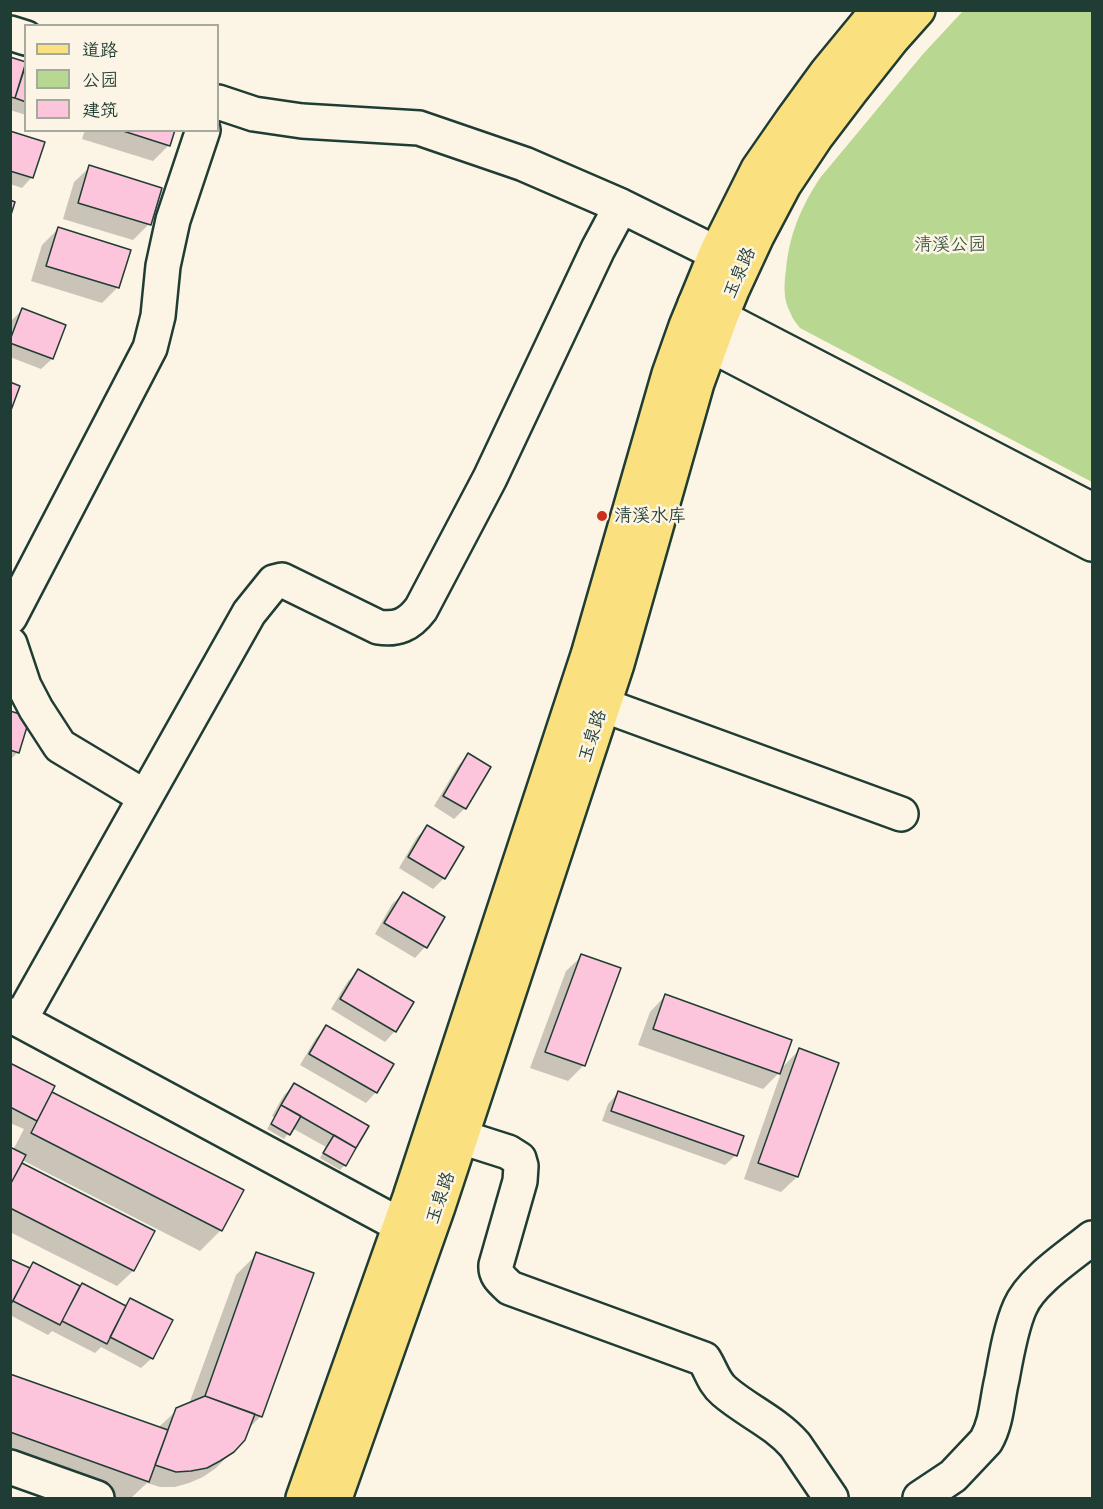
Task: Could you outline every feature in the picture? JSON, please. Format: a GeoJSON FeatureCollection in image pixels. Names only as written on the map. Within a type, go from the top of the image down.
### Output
{"type":"FeatureCollection","features":[{"type":"Feature","properties":{"kind":"main road","name":"玉泉路"},"geometry":{"type":"LineString","coordinates":[[335,1498],[438,1207],[620,653],[697,383],[703,324],[716,253],[758,169],[827,72],[878,10]]}},
{"type":"Feature","properties":{"kind":"main road","name":"玉泉路"},"geometry":{"type":"LineString","coordinates":[[303,1498],[400,1225],[588,655],[669,374],[703,324],[732,290],[784,185],[816,137],[893,38],[918,10]]}},
{"type":"Feature","properties":{"kind":"street"},"geometry":{"type":"LineString","coordinates":[[219,102],[254,114],[302,121],[419,128],[525,164],[621,206],[716,253]]}},
{"type":"Feature","properties":{"kind":"street"},"geometry":{"type":"LineString","coordinates":[[10,617],[150,348],[158,316],[163,266],[173,220],[202,132]]}},
{"type":"Feature","properties":{"kind":"street"},"geometry":{"type":"LineString","coordinates":[[400,1225],[15,1017],[145,797],[249,613],[274,582],[282,580],[378,627],[389,629],[400,627],[409,623],[421,609],[490,478],[598,249],[621,206]]}},
{"type":"Feature","properties":{"kind":"street"},"geometry":{"type":"LineString","coordinates":[[703,324],[1092,510]]}},
{"type":"Feature","properties":{"kind":"street"},"geometry":{"type":"LineString","coordinates":[[703,324],[1092,544]]}},
{"type":"Feature","properties":{"kind":"street"},"geometry":{"type":"LineString","coordinates":[[10,644],[24,686],[60,746],[145,797]]}},
{"type":"Feature","properties":{"kind":"street"},"geometry":{"type":"LineString","coordinates":[[603,705],[900,814]]}},
{"type":"Feature","properties":{"kind":"street"},"geometry":{"type":"LineString","coordinates":[[461,1137],[508,1152],[519,1159],[521,1166],[520,1181],[495,1265],[495,1272],[499,1278],[510,1288],[704,1359],[722,1390],[778,1428],[790,1439],[831,1498]]}},
{"type":"Feature","properties":{"kind":"street"},"geometry":{"type":"LineString","coordinates":[[920,1498],[953,1476],[986,1441],[995,1420],[1008,1348],[1020,1306],[1038,1281],[1092,1238]]}},
{"type":"Feature","properties":{"kind":"street"},"geometry":{"type":"LineString","coordinates":[[10,1467],[97,1498]]}},
{"type":"Feature","properties":{"kind":"green space","name":"清溪公园"},"geometry":{"type":"Polygon","coordinates":[[[963,11],[1092,11],[1092,482],[800,328],[786,302],[785,281],[790,245],[797,222],[813,189],[923,54],[963,11]]]}},
{"type":"Feature","properties":{"kind":"building"},"geometry":{"type":"Polygon","coordinates":[[[10,57],[24,61],[24,69],[15,98],[10,97],[10,57]]]}},
{"type":"Feature","properties":{"kind":"building"},"geometry":{"type":"Polygon","coordinates":[[[24,70],[24,101],[15,98],[24,70]]]}},
{"type":"Feature","properties":{"kind":"building"},"geometry":{"type":"Polygon","coordinates":[[[10,131],[45,142],[33,178],[10,171],[10,131]]]}},
{"type":"Feature","properties":{"kind":"building"},"geometry":{"type":"Polygon","coordinates":[[[126,132],[174,132],[170,146],[126,132]]]}},
{"type":"Feature","properties":{"kind":"building"},"geometry":{"type":"Polygon","coordinates":[[[89,165],[162,188],[151,225],[78,203],[89,165]]]}},
{"type":"Feature","properties":{"kind":"building"},"geometry":{"type":"Polygon","coordinates":[[[10,200],[15,202],[10,218],[10,200]]]}},
{"type":"Feature","properties":{"kind":"building"},"geometry":{"type":"Polygon","coordinates":[[[58,227],[131,250],[119,288],[46,266],[58,227]]]}},
{"type":"Feature","properties":{"kind":"building"},"geometry":{"type":"Polygon","coordinates":[[[22,308],[66,325],[53,359],[10,343],[22,308]]]}},
{"type":"Feature","properties":{"kind":"building"},"geometry":{"type":"Polygon","coordinates":[[[10,382],[20,386],[10,413],[10,382]]]}},
{"type":"Feature","properties":{"kind":"building"},"geometry":{"type":"Polygon","coordinates":[[[10,711],[30,717],[19,753],[10,750],[10,711]]]}},
{"type":"Feature","properties":{"kind":"building"},"geometry":{"type":"Polygon","coordinates":[[[468,753],[491,767],[466,809],[443,796],[468,753]]]}},
{"type":"Feature","properties":{"kind":"building"},"geometry":{"type":"Polygon","coordinates":[[[427,825],[464,847],[445,879],[408,857],[427,825]]]}},
{"type":"Feature","properties":{"kind":"building"},"geometry":{"type":"Polygon","coordinates":[[[403,892],[445,917],[427,948],[384,923],[403,892]]]}},
{"type":"Feature","properties":{"kind":"building"},"geometry":{"type":"Polygon","coordinates":[[[581,954],[621,968],[585,1066],[545,1052],[581,954]]]}},
{"type":"Feature","properties":{"kind":"building"},"geometry":{"type":"Polygon","coordinates":[[[358,969],[414,1002],[396,1032],[340,999],[358,969]]]}},
{"type":"Feature","properties":{"kind":"building"},"geometry":{"type":"Polygon","coordinates":[[[665,994],[792,1040],[780,1074],[653,1029],[665,994]]]}},
{"type":"Feature","properties":{"kind":"building"},"geometry":{"type":"Polygon","coordinates":[[[326,1025],[394,1064],[377,1093],[309,1054],[326,1025]]]}},
{"type":"Feature","properties":{"kind":"building"},"geometry":{"type":"Polygon","coordinates":[[[799,1048],[839,1063],[798,1177],[758,1163],[799,1048]]]}},
{"type":"Feature","properties":{"kind":"building"},"geometry":{"type":"Polygon","coordinates":[[[10,1063],[55,1086],[37,1121],[10,1107],[10,1063]]]}},
{"type":"Feature","properties":{"kind":"building"},"geometry":{"type":"Polygon","coordinates":[[[294,1083],[369,1126],[356,1148],[281,1105],[294,1083]]]}},
{"type":"Feature","properties":{"kind":"building"},"geometry":{"type":"Polygon","coordinates":[[[618,1091],[744,1136],[737,1156],[611,1111],[618,1091]]]}},
{"type":"Feature","properties":{"kind":"building"},"geometry":{"type":"Polygon","coordinates":[[[52,1092],[244,1190],[222,1231],[31,1133],[52,1092]]]}},
{"type":"Feature","properties":{"kind":"building"},"geometry":{"type":"Polygon","coordinates":[[[281,1105],[301,1116],[290,1135],[271,1124],[281,1105]]]}},
{"type":"Feature","properties":{"kind":"building"},"geometry":{"type":"Polygon","coordinates":[[[334,1135],[356,1148],[346,1166],[323,1153],[334,1135]]]}},
{"type":"Feature","properties":{"kind":"building"},"geometry":{"type":"Polygon","coordinates":[[[10,1147],[26,1155],[10,1185],[10,1147]]]}},
{"type":"Feature","properties":{"kind":"building"},"geometry":{"type":"Polygon","coordinates":[[[22,1163],[155,1231],[134,1271],[10,1208],[10,1185],[22,1163]]]}},
{"type":"Feature","properties":{"kind":"building"},"geometry":{"type":"Polygon","coordinates":[[[256,1252],[314,1273],[262,1417],[205,1396],[256,1252]]]}},
{"type":"Feature","properties":{"kind":"building"},"geometry":{"type":"Polygon","coordinates":[[[10,1259],[30,1268],[10,1306],[10,1259]]]}},
{"type":"Feature","properties":{"kind":"building"},"geometry":{"type":"Polygon","coordinates":[[[33,1262],[80,1286],[60,1325],[13,1301],[33,1262]]]}},
{"type":"Feature","properties":{"kind":"building"},"geometry":{"type":"Polygon","coordinates":[[[82,1283],[126,1306],[107,1344],[62,1321],[82,1283]]]}},
{"type":"Feature","properties":{"kind":"building"},"geometry":{"type":"Polygon","coordinates":[[[130,1298],[173,1320],[153,1359],[110,1337],[130,1298]]]}},
{"type":"Feature","properties":{"kind":"building"},"geometry":{"type":"Polygon","coordinates":[[[10,1374],[168,1430],[149,1482],[10,1432],[10,1374]]]}},
{"type":"Feature","properties":{"kind":"building"},"geometry":{"type":"Polygon","coordinates":[[[205,1396],[255,1414],[245,1440],[234,1452],[207,1468],[176,1472],[155,1465],[176,1408],[205,1396]]]}},
{"type":"Feature","properties":{"kind":"place","name":"清溪水库"},"geometry":{"type":"Point","coordinates":[602,516]}}]}
